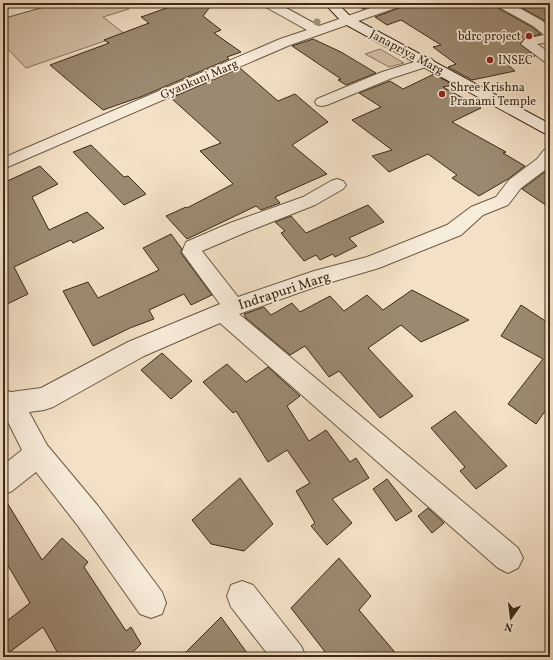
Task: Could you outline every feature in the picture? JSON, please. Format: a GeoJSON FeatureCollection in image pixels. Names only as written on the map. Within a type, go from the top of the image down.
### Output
{"type":"FeatureCollection","features":[{"type":"Feature","properties":{"kind":"street"},"geometry":{"type":"LineString","coordinates":[[3,14],[42,3]]}},
{"type":"Feature","properties":{"kind":"street"},"geometry":{"type":"LineString","coordinates":[[268,3],[317,30]]}},
{"type":"Feature","properties":{"kind":"street","name":"Janapriya Marg"},"geometry":{"type":"LineString","coordinates":[[330,3],[347,20],[550,130]]}},
{"type":"Feature","properties":{"kind":"street","name":"Gyankunj Marg"},"geometry":{"type":"LineString","coordinates":[[3,164],[285,42],[397,3]]}},
{"type":"Feature","properties":{"kind":"street"},"geometry":{"type":"LineString","coordinates":[[501,3],[537,23],[550,34]]}},
{"type":"Feature","properties":{"kind":"street"},"geometry":{"type":"LineString","coordinates":[[550,38],[530,42],[528,44],[550,59]]}},
{"type":"Feature","properties":{"kind":"street"},"geometry":{"type":"LineString","coordinates":[[322,102],[387,74],[427,62]]}},
{"type":"Feature","properties":{"kind":"street","name":"Indrapuri Marg"},"geometry":{"type":"LineString","coordinates":[[7,402],[44,399],[136,349],[228,309],[314,280],[372,263],[454,230],[477,211],[502,201],[515,184],[543,163],[550,154]]}},
{"type":"Feature","properties":{"kind":"street"},"geometry":{"type":"LineString","coordinates":[[337,185],[309,201],[237,228],[193,247],[192,252],[228,309],[508,558]]}},
{"type":"Feature","properties":{"kind":"street"},"geometry":{"type":"LineString","coordinates":[[7,402],[38,454],[88,516],[150,604]]}},
{"type":"Feature","properties":{"kind":"street"},"geometry":{"type":"LineString","coordinates":[[3,482],[38,454]]}},
{"type":"Feature","properties":{"kind":"street"},"geometry":{"type":"LineString","coordinates":[[242,596],[290,657]]}},
{"type":"Feature","properties":{"kind":"shaded area"},"geometry":{"type":"Polygon","coordinates":[[[52,3],[121,3],[129,9],[103,17],[125,34],[26,68],[3,44],[3,18],[52,3]]]}},
{"type":"Feature","properties":{"kind":"shaded area"},"geometry":{"type":"Polygon","coordinates":[[[380,49],[404,63],[389,67],[365,54],[380,49]]]}},
{"type":"Feature","properties":{"kind":"building"},"geometry":{"type":"Polygon","coordinates":[[[181,3],[213,3],[203,16],[221,30],[214,33],[241,52],[227,57],[229,59],[143,96],[103,110],[50,65],[109,43],[104,40],[149,23],[141,17],[181,3]]]}},
{"type":"Feature","properties":{"kind":"building"},"geometry":{"type":"Polygon","coordinates":[[[353,3],[380,3],[363,9],[353,3]]]}},
{"type":"Feature","properties":{"kind":"building"},"geometry":{"type":"Polygon","coordinates":[[[404,3],[494,3],[496,7],[532,27],[541,34],[525,38],[520,44],[535,56],[506,63],[515,71],[472,80],[448,67],[456,64],[433,47],[441,45],[401,20],[387,25],[375,17],[402,7],[404,3]]]}},
{"type":"Feature","properties":{"kind":"building"},"geometry":{"type":"Polygon","coordinates":[[[513,3],[550,3],[550,25],[542,19],[513,3]]]}},
{"type":"Feature","properties":{"kind":"building"},"geometry":{"type":"Polygon","coordinates":[[[313,39],[341,52],[376,73],[346,85],[338,80],[341,79],[292,46],[313,39]]]}},
{"type":"Feature","properties":{"kind":"building"},"geometry":{"type":"Polygon","coordinates":[[[240,68],[278,101],[295,94],[328,122],[292,145],[327,174],[275,197],[280,203],[261,210],[256,206],[187,239],[166,216],[186,207],[187,208],[233,184],[200,151],[221,143],[171,98],[240,68]]]}},
{"type":"Feature","properties":{"kind":"building"},"geometry":{"type":"Polygon","coordinates":[[[434,74],[453,85],[443,87],[481,108],[452,122],[506,152],[503,153],[525,166],[508,179],[479,196],[452,178],[457,175],[428,154],[389,172],[372,156],[392,150],[352,120],[381,107],[359,93],[390,81],[403,89],[434,74]]]}},
{"type":"Feature","properties":{"kind":"building"},"geometry":{"type":"Polygon","coordinates":[[[91,145],[124,177],[128,176],[146,194],[124,205],[73,152],[91,145]]]}},
{"type":"Feature","properties":{"kind":"building"},"geometry":{"type":"Polygon","coordinates":[[[40,166],[58,184],[32,197],[49,230],[87,212],[104,228],[73,243],[71,240],[14,267],[28,294],[3,306],[3,183],[40,166]]]}},
{"type":"Feature","properties":{"kind":"building"},"geometry":{"type":"Polygon","coordinates":[[[550,168],[550,208],[522,189],[550,168]]]}},
{"type":"Feature","properties":{"kind":"building"},"geometry":{"type":"Polygon","coordinates":[[[368,205],[384,222],[349,238],[357,246],[335,257],[333,254],[320,260],[316,255],[304,261],[281,233],[285,231],[275,222],[291,216],[306,233],[368,205]]]}},
{"type":"Feature","properties":{"kind":"building"},"geometry":{"type":"Polygon","coordinates":[[[171,234],[182,249],[181,253],[212,295],[191,305],[184,294],[149,310],[154,319],[130,328],[93,346],[63,291],[88,282],[98,298],[159,270],[143,248],[171,234]]]}},
{"type":"Feature","properties":{"kind":"building"},"geometry":{"type":"Polygon","coordinates":[[[412,290],[469,320],[421,342],[401,325],[368,348],[413,396],[380,418],[339,371],[329,377],[305,346],[290,355],[246,318],[244,314],[264,307],[271,315],[292,303],[300,312],[330,296],[344,311],[367,295],[383,310],[412,290]]]}},
{"type":"Feature","properties":{"kind":"building"},"geometry":{"type":"Polygon","coordinates":[[[521,305],[550,324],[550,404],[536,424],[508,404],[543,359],[501,336],[521,305]]]}},
{"type":"Feature","properties":{"kind":"building"},"geometry":{"type":"Polygon","coordinates":[[[162,353],[192,381],[171,399],[141,370],[162,353]]]}},
{"type":"Feature","properties":{"kind":"building"},"geometry":{"type":"Polygon","coordinates":[[[227,364],[246,382],[268,367],[300,396],[287,406],[309,441],[326,430],[350,462],[356,458],[369,478],[332,499],[352,523],[327,545],[311,526],[315,523],[296,491],[310,483],[287,450],[268,462],[236,411],[233,413],[203,382],[227,364]]]}},
{"type":"Feature","properties":{"kind":"building"},"geometry":{"type":"Polygon","coordinates":[[[455,411],[507,466],[476,489],[460,471],[465,467],[431,428],[455,411]]]}},
{"type":"Feature","properties":{"kind":"building"},"geometry":{"type":"Polygon","coordinates":[[[240,478],[273,524],[244,551],[211,544],[192,520],[240,478]]]}},
{"type":"Feature","properties":{"kind":"building"},"geometry":{"type":"Polygon","coordinates":[[[387,479],[412,511],[396,521],[373,489],[387,479]]]}},
{"type":"Feature","properties":{"kind":"building"},"geometry":{"type":"Polygon","coordinates":[[[3,496],[42,560],[62,538],[88,562],[84,567],[126,631],[131,627],[141,644],[128,657],[60,657],[43,627],[3,657],[3,624],[30,603],[3,557],[3,496]]]}},
{"type":"Feature","properties":{"kind":"building"},"geometry":{"type":"Polygon","coordinates":[[[428,508],[444,523],[432,533],[418,516],[428,508]]]}},
{"type":"Feature","properties":{"kind":"building"},"geometry":{"type":"Polygon","coordinates":[[[339,558],[371,596],[359,610],[399,657],[329,657],[291,608],[339,558]]]}},
{"type":"Feature","properties":{"kind":"building"},"geometry":{"type":"Polygon","coordinates":[[[221,617],[250,657],[181,657],[221,617]]]}},
{"type":"Feature","properties":{"kind":"place","name":"bdrc project"},"geometry":{"type":"Point","coordinates":[529,36]}},
{"type":"Feature","properties":{"kind":"place","name":"INSEC"},"geometry":{"type":"Point","coordinates":[490,60]}},
{"type":"Feature","properties":{"kind":"place","name":"Shree Krishna Pranami Temple"},"geometry":{"type":"Point","coordinates":[442,94]}}]}
